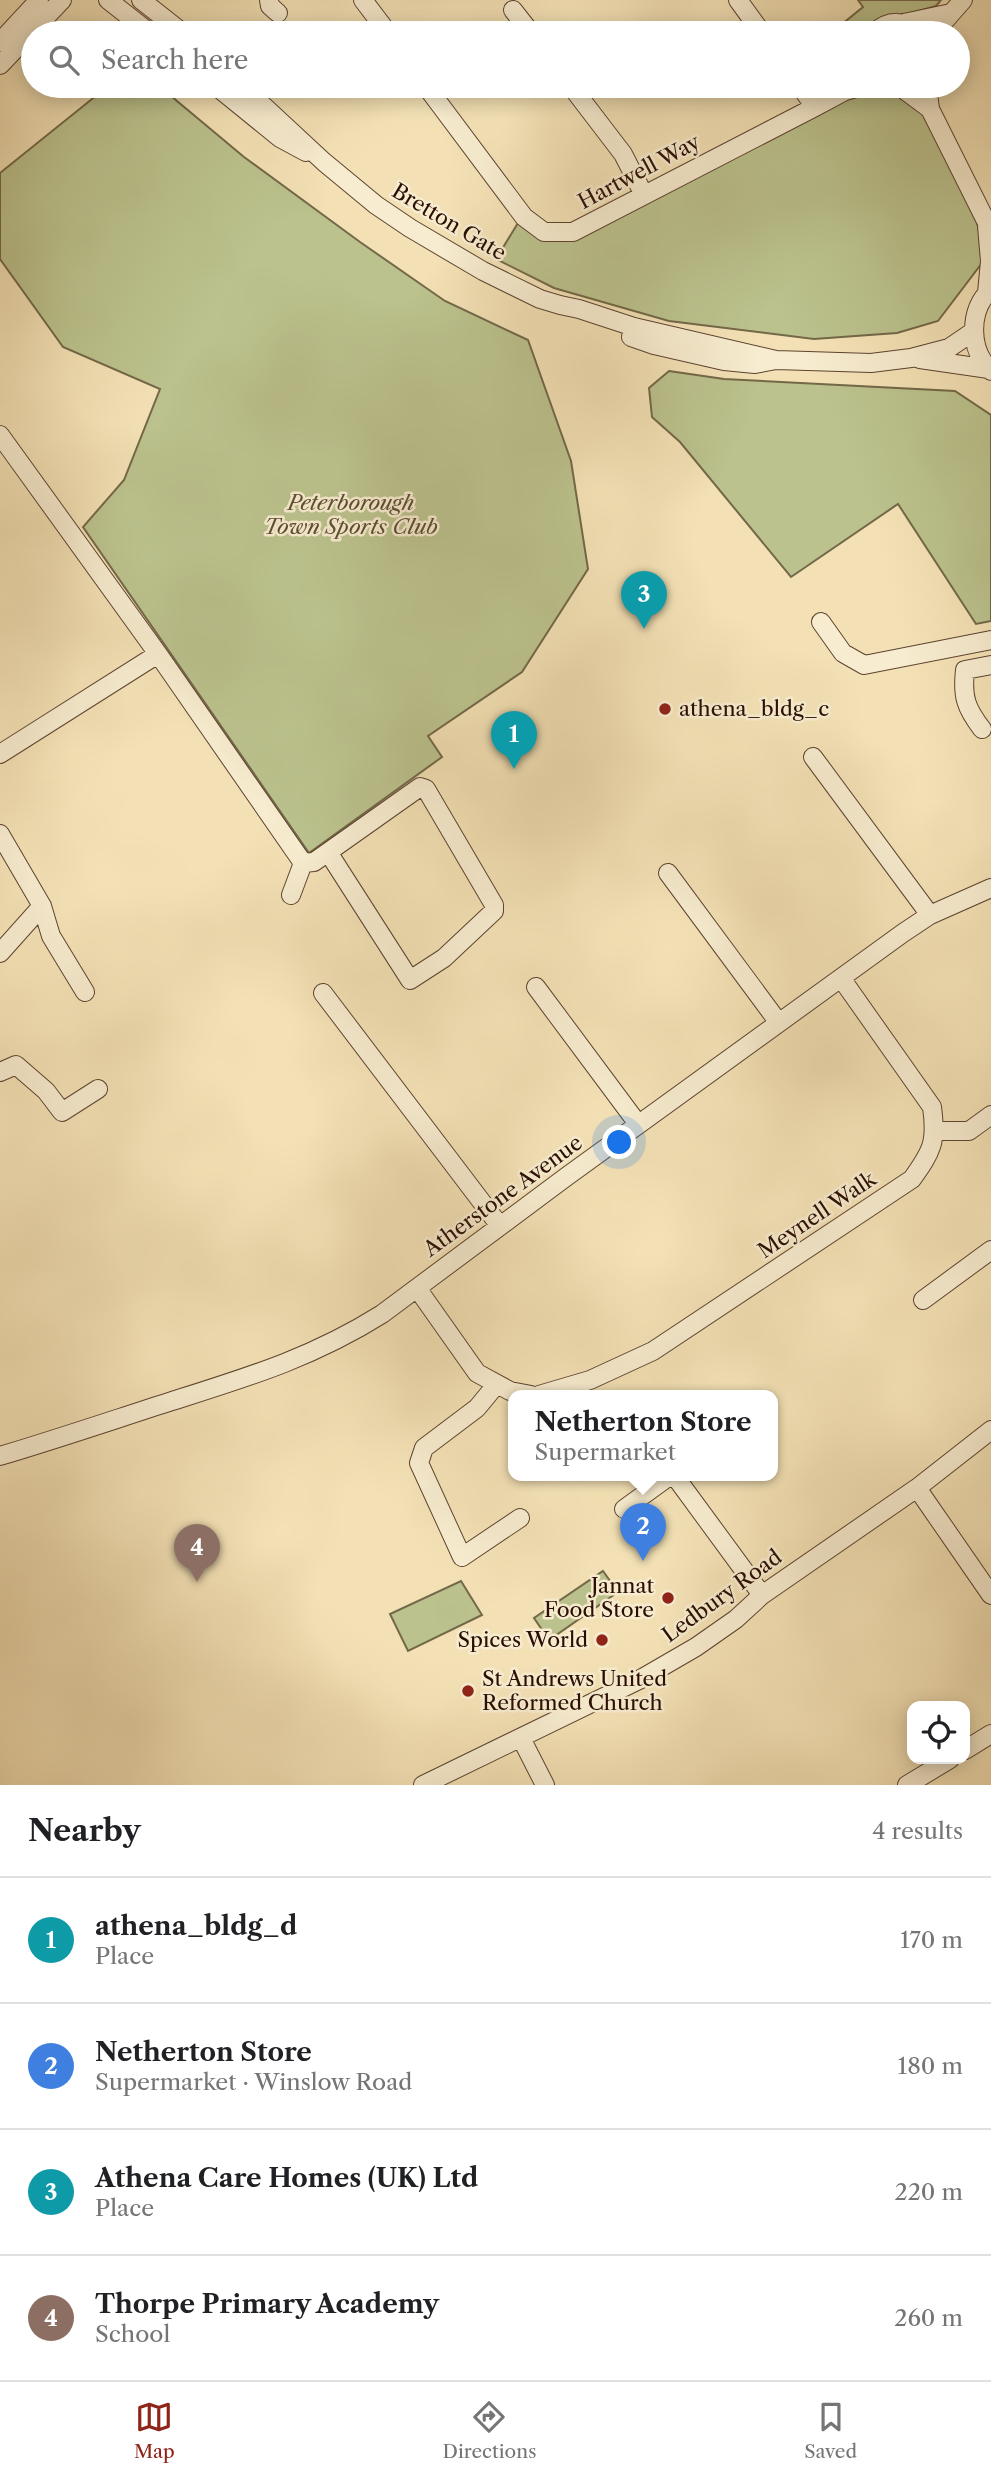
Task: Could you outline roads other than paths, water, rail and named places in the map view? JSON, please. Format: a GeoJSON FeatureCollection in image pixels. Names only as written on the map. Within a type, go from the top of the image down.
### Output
{"type":"FeatureCollection","features":[{"type":"Feature","properties":{"kind":"street"},"geometry":{"type":"LineString","coordinates":[[0,42],[38,0]]}},
{"type":"Feature","properties":{"kind":"street"},"geometry":{"type":"LineString","coordinates":[[42,21],[62,0]]}},
{"type":"Feature","properties":{"kind":"street"},"geometry":{"type":"LineString","coordinates":[[108,0],[135,21]]}},
{"type":"Feature","properties":{"kind":"street"},"geometry":{"type":"LineString","coordinates":[[141,0],[168,21]]}},
{"type":"Feature","properties":{"kind":"street"},"geometry":{"type":"LineString","coordinates":[[363,0],[378,21]]}},
{"type":"Feature","properties":{"kind":"street"},"geometry":{"type":"LineString","coordinates":[[738,0],[753,21]]}},
{"type":"Feature","properties":{"kind":"street"},"geometry":{"type":"LineString","coordinates":[[910,21],[957,6]]}},
{"type":"Feature","properties":{"kind":"street"},"geometry":{"type":"LineString","coordinates":[[944,21],[957,6]]}},
{"type":"Feature","properties":{"kind":"street"},"geometry":{"type":"LineString","coordinates":[[513,10],[522,21]]}},
{"type":"Feature","properties":{"kind":"street"},"geometry":{"type":"LineString","coordinates":[[0,65],[21,43]]}},
{"type":"Feature","properties":{"kind":"street","name":"Bretton Gate"},"geometry":{"type":"LineString","coordinates":[[231,98],[280,138],[324,162]]}},
{"type":"Feature","properties":{"kind":"street","name":"Bretton Gate"},"geometry":{"type":"LineString","coordinates":[[255,98],[324,162],[376,205],[448,252],[540,299],[560,306],[580,320],[654,345],[724,361],[755,364],[776,360],[871,362],[911,358],[952,347],[974,331]]}},
{"type":"Feature","properties":{"kind":"street","name":"Hartwell Way"},"geometry":{"type":"LineString","coordinates":[[435,98],[524,217],[544,232],[573,232],[833,98]]}},
{"type":"Feature","properties":{"kind":"street"},"geometry":{"type":"LineString","coordinates":[[580,98],[623,154],[644,195]]}},
{"type":"Feature","properties":{"kind":"street"},"geometry":{"type":"LineString","coordinates":[[809,98],[815,107]]}},
{"type":"Feature","properties":{"kind":"street"},"geometry":{"type":"LineString","coordinates":[[914,98],[930,110]]}},
{"type":"Feature","properties":{"kind":"street"},"geometry":{"type":"LineString","coordinates":[[928,98],[930,110],[989,228],[989,291],[976,314],[974,331],[977,349],[990,370]]}},
{"type":"Feature","properties":{"kind":"street","name":"Bretton Gate"},"geometry":{"type":"LineString","coordinates":[[911,358],[990,370]]}},
{"type":"Feature","properties":{"kind":"street"},"geometry":{"type":"LineString","coordinates":[[0,435],[158,654],[303,863]]}},
{"type":"Feature","properties":{"kind":"street"},"geometry":{"type":"LineString","coordinates":[[821,622],[843,653],[864,665],[991,640]]}},
{"type":"Feature","properties":{"kind":"street"},"geometry":{"type":"LineString","coordinates":[[0,754],[158,654]]}},
{"type":"Feature","properties":{"kind":"street"},"geometry":{"type":"LineString","coordinates":[[982,729],[969,712],[963,692],[965,670],[991,665]]}},
{"type":"Feature","properties":{"kind":"street"},"geometry":{"type":"LineString","coordinates":[[813,757],[930,915]]}},
{"type":"Feature","properties":{"kind":"street"},"geometry":{"type":"LineString","coordinates":[[303,863],[314,862],[328,852],[420,787],[426,789],[494,905],[494,911],[444,958],[410,981],[328,852]]}},
{"type":"Feature","properties":{"kind":"street"},"geometry":{"type":"LineString","coordinates":[[0,834],[42,906],[51,936],[85,992]]}},
{"type":"Feature","properties":{"kind":"street"},"geometry":{"type":"LineString","coordinates":[[291,895],[303,863]]}},
{"type":"Feature","properties":{"kind":"street"},"geometry":{"type":"LineString","coordinates":[[668,873],[779,1023]]}},
{"type":"Feature","properties":{"kind":"street","name":"Atherstone Avenue"},"geometry":{"type":"LineString","coordinates":[[0,1456],[282,1366],[352,1333],[382,1314],[638,1124],[930,915],[991,888]]}},
{"type":"Feature","properties":{"kind":"street"},"geometry":{"type":"LineString","coordinates":[[0,953],[42,906]]}},
{"type":"Feature","properties":{"kind":"street"},"geometry":{"type":"LineString","coordinates":[[841,978],[932,1107],[935,1131],[969,1131],[991,1115]]}},
{"type":"Feature","properties":{"kind":"street"},"geometry":{"type":"LineString","coordinates":[[536,987],[638,1124]]}},
{"type":"Feature","properties":{"kind":"street"},"geometry":{"type":"LineString","coordinates":[[323,993],[500,1226]]}},
{"type":"Feature","properties":{"kind":"street"},"geometry":{"type":"LineString","coordinates":[[0,1072],[16,1065],[46,1091],[62,1112],[98,1089]]}},
{"type":"Feature","properties":{"kind":"street","name":"Meynell Walk"},"geometry":{"type":"LineString","coordinates":[[556,1390],[590,1380],[653,1350],[912,1179],[928,1157],[935,1131]]}},
{"type":"Feature","properties":{"kind":"street"},"geometry":{"type":"LineString","coordinates":[[923,1300],[991,1250]]}},
{"type":"Feature","properties":{"kind":"street"},"geometry":{"type":"LineString","coordinates":[[417,1288],[477,1373],[508,1390]]}},
{"type":"Feature","properties":{"kind":"street"},"geometry":{"type":"LineString","coordinates":[[496,1385],[477,1408],[424,1448],[419,1463],[462,1557],[520,1518]]}},
{"type":"Feature","properties":{"kind":"street","name":"Ledbury Road"},"geometry":{"type":"LineString","coordinates":[[423,1785],[639,1679],[696,1647],[736,1619],[762,1595],[917,1488],[991,1430]]}},
{"type":"Feature","properties":{"kind":"street"},"geometry":{"type":"LineString","coordinates":[[624,1509],[664,1481]]}},
{"type":"Feature","properties":{"kind":"street"},"geometry":{"type":"LineString","coordinates":[[676,1481],[762,1595]]}},
{"type":"Feature","properties":{"kind":"street"},"geometry":{"type":"LineString","coordinates":[[917,1488],[991,1595]]}},
{"type":"Feature","properties":{"kind":"street"},"geometry":{"type":"LineString","coordinates":[[970,1747],[991,1734]]}},
{"type":"Feature","properties":{"kind":"street"},"geometry":{"type":"LineString","coordinates":[[521,1738],[544,1785]]}},
{"type":"Feature","properties":{"kind":"street"},"geometry":{"type":"LineString","coordinates":[[907,1785],[942,1764]]}},
{"type":"Feature","properties":{"kind":"place","name":"Athena Care Homes (UK) Ltd"},"geometry":{"type":"Point","coordinates":[644,629]}},
{"type":"Feature","properties":{"kind":"place","name":"athena_bldg_c"},"geometry":{"type":"Point","coordinates":[665,709]}},
{"type":"Feature","properties":{"kind":"place","name":"athena_bldg_d"},"geometry":{"type":"Point","coordinates":[514,769]}},
{"type":"Feature","properties":{"kind":"place","name":"Netherton Store"},"geometry":{"type":"Point","coordinates":[643,1561]}},
{"type":"Feature","properties":{"kind":"place","name":"Thorpe Primary Academy"},"geometry":{"type":"Point","coordinates":[197,1582]}},
{"type":"Feature","properties":{"kind":"place","name":"Jannat Food Store"},"geometry":{"type":"Point","coordinates":[668,1598]}},
{"type":"Feature","properties":{"kind":"place","name":"Spices World"},"geometry":{"type":"Point","coordinates":[602,1640]}},
{"type":"Feature","properties":{"kind":"place","name":"St Andrews United Reformed Church"},"geometry":{"type":"Point","coordinates":[468,1691]}},
{"type":"Feature","properties":{"kind":"park label","name":"Peterborough Town Sports Club"},"geometry":{"type":"Point","coordinates":[351,515]}}]}
